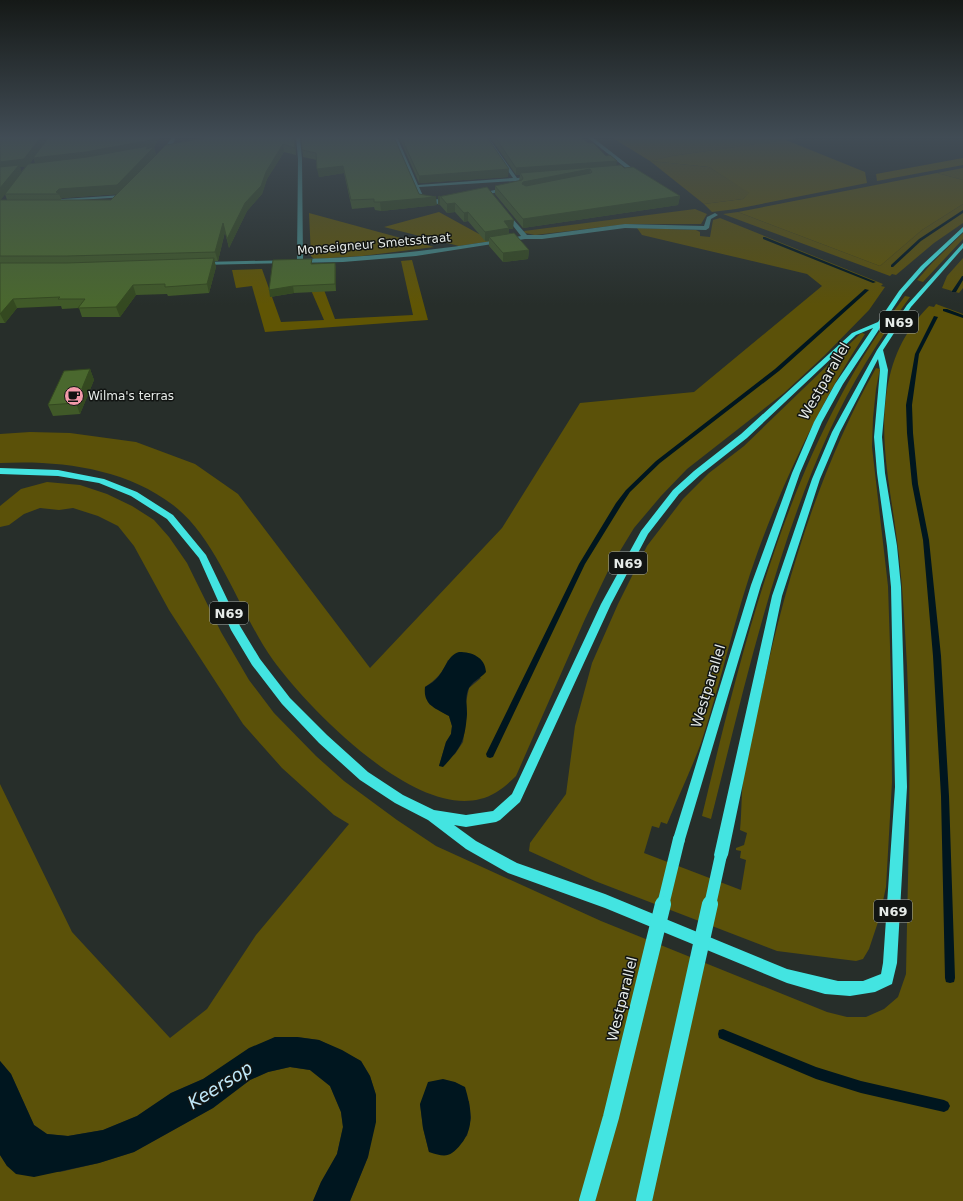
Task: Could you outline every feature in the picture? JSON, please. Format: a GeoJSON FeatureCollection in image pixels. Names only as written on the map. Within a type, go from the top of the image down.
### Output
{"type":"FeatureCollection","features":[{"type":"Feature","properties":{"kind":"main road","name":"Westparallel"},"geometry":{"type":"LineString","coordinates":[[587,1201],[611,1117],[679,839],[756,585],[796,473],[818,422],[839,384],[880,323],[905,287],[952,238],[963,229]]}},
{"type":"Feature","properties":{"kind":"main road","name":"N69"},"geometry":{"type":"LineString","coordinates":[[644,1201],[685,1025],[777,596],[816,479],[836,432],[880,350],[909,306],[963,245]]}},
{"type":"Feature","properties":{"kind":"main road","name":"N69"},"geometry":{"type":"LineString","coordinates":[[432,816],[466,821],[496,816],[516,798],[606,604],[644,534],[676,492],[697,473],[744,436],[854,334],[880,323]]}},
{"type":"Feature","properties":{"kind":"main road","name":"N69"},"geometry":{"type":"LineString","coordinates":[[0,471],[58,473],[101,481],[150,502],[170,517],[203,557],[235,627],[256,662],[286,701],[323,739],[364,776],[399,799],[432,816],[471,845],[513,868],[605,901],[787,976],[818,986],[840,989],[858,989],[875,986],[887,979],[890,963],[901,787],[896,586],[892,546],[881,473],[878,437],[884,370],[880,350]]}},
{"type":"Feature","properties":{"kind":"street"},"geometry":{"type":"LineString","coordinates":[[118,201],[126,193]]}},
{"type":"Feature","properties":{"kind":"street"},"geometry":{"type":"LineString","coordinates":[[299,193],[300,262]]}},
{"type":"Feature","properties":{"kind":"street"},"geometry":{"type":"LineString","coordinates":[[421,193],[423,200],[428,202],[460,198]]}},
{"type":"Feature","properties":{"kind":"street"},"geometry":{"type":"LineString","coordinates":[[475,195],[490,193]]}},
{"type":"Feature","properties":{"kind":"street"},"geometry":{"type":"LineString","coordinates":[[490,193],[494,198]]}},
{"type":"Feature","properties":{"kind":"street"},"geometry":{"type":"LineString","coordinates":[[40,201],[123,196]]}},
{"type":"Feature","properties":{"kind":"street"},"geometry":{"type":"LineString","coordinates":[[44,206],[67,206]]}},
{"type":"Feature","properties":{"kind":"street"},"geometry":{"type":"LineString","coordinates":[[503,209],[525,237]]}},
{"type":"Feature","properties":{"kind":"street","name":"Monseigneur Smetsstraat"},"geometry":{"type":"LineString","coordinates":[[195,264],[300,262],[416,254],[525,237],[542,237],[572,232],[639,226],[706,228],[709,218],[715,215]]}},
{"type":"Feature","properties":{"kind":"shaded area"},"geometry":{"type":"Polygon","coordinates":[[[690,193],[750,193],[743,199],[704,204],[690,193]]]}},
{"type":"Feature","properties":{"kind":"shaded area"},"geometry":{"type":"Polygon","coordinates":[[[749,193],[816,193],[736,209],[712,212],[704,204],[743,199],[749,193]]]}},
{"type":"Feature","properties":{"kind":"shaded area"},"geometry":{"type":"Polygon","coordinates":[[[835,193],[963,193],[963,204],[922,230],[880,266],[738,212],[835,193]]]}},
{"type":"Feature","properties":{"kind":"shaded area"},"geometry":{"type":"Polygon","coordinates":[[[963,204],[963,223],[934,243],[896,275],[892,274],[890,276],[723,214],[738,212],[880,266],[922,230],[963,204]]]}},
{"type":"Feature","properties":{"kind":"shaded area"},"geometry":{"type":"Polygon","coordinates":[[[695,209],[707,214],[701,224],[628,224],[535,235],[525,233],[524,231],[695,209]]]}},
{"type":"Feature","properties":{"kind":"shaded area"},"geometry":{"type":"Polygon","coordinates":[[[439,212],[479,234],[498,234],[511,238],[459,246],[384,227],[439,212]]]}},
{"type":"Feature","properties":{"kind":"shaded area"},"geometry":{"type":"Polygon","coordinates":[[[309,213],[434,247],[362,256],[314,259],[311,256],[309,213]]]}},
{"type":"Feature","properties":{"kind":"shaded area"},"geometry":{"type":"Polygon","coordinates":[[[720,218],[883,284],[881,286],[885,287],[869,310],[825,355],[784,393],[687,469],[661,496],[634,528],[609,569],[585,619],[516,776],[500,790],[485,798],[453,800],[424,792],[394,776],[364,754],[336,730],[289,680],[273,660],[261,642],[216,557],[203,537],[189,520],[173,505],[154,492],[134,482],[91,469],[45,463],[0,463],[0,434],[30,432],[70,433],[136,442],[195,464],[238,494],[370,668],[502,528],[580,403],[694,392],[822,286],[807,274],[642,235],[637,228],[696,230],[700,232],[700,236],[710,237],[713,220],[720,218]],[[448,660],[439,675],[433,682],[425,687],[429,704],[449,716],[452,726],[451,734],[446,742],[439,766],[455,754],[463,742],[467,713],[466,702],[469,688],[481,678],[448,660]]]}},
{"type":"Feature","properties":{"kind":"shaded area"},"geometry":{"type":"Polygon","coordinates":[[[963,233],[963,239],[923,282],[917,280],[932,263],[963,233]]]}},
{"type":"Feature","properties":{"kind":"shaded area"},"geometry":{"type":"Polygon","coordinates":[[[963,258],[963,288],[959,293],[942,288],[947,276],[963,258]]]}},
{"type":"Feature","properties":{"kind":"shaded area"},"geometry":{"type":"Polygon","coordinates":[[[412,260],[428,320],[265,332],[252,286],[236,288],[232,270],[262,269],[281,322],[324,320],[304,274],[318,274],[335,319],[413,315],[401,261],[412,260]]]}},
{"type":"Feature","properties":{"kind":"shaded area"},"geometry":{"type":"Polygon","coordinates":[[[905,296],[910,297],[887,329],[856,379],[829,432],[809,479],[776,574],[761,623],[711,819],[702,816],[718,748],[755,611],[777,544],[802,478],[831,414],[865,353],[905,296]]]}},
{"type":"Feature","properties":{"kind":"shaded area"},"geometry":{"type":"Polygon","coordinates":[[[936,304],[963,314],[963,1201],[350,1201],[368,1157],[376,1095],[370,1076],[361,1061],[319,1040],[297,1037],[275,1037],[203,1079],[171,1093],[137,1116],[103,1130],[68,1136],[47,1134],[34,1125],[11,1074],[0,1061],[0,784],[72,932],[170,1038],[207,1009],[256,935],[349,824],[334,815],[282,768],[243,724],[169,610],[134,546],[118,526],[98,516],[73,508],[59,510],[40,508],[24,514],[9,525],[0,527],[0,506],[21,489],[47,482],[80,485],[107,494],[132,506],[154,520],[169,537],[187,563],[221,632],[249,680],[274,713],[316,756],[344,781],[397,820],[436,846],[601,921],[827,1012],[847,1017],[866,1017],[884,1009],[898,997],[906,974],[909,718],[902,582],[886,465],[884,414],[888,383],[900,347],[912,326],[920,316],[929,306],[934,307],[936,304]],[[469,1101],[420,1104],[423,1128],[429,1152],[467,1136],[471,1118],[469,1101]]]}},
{"type":"Feature","properties":{"kind":"shaded area"},"geometry":{"type":"Polygon","coordinates":[[[862,333],[865,334],[819,413],[780,495],[750,575],[701,743],[667,824],[661,822],[659,828],[652,826],[644,853],[741,890],[746,860],[740,858],[741,851],[736,850],[736,848],[744,845],[747,833],[740,830],[744,773],[781,611],[806,528],[837,446],[876,368],[880,369],[873,418],[872,447],[888,586],[892,782],[886,887],[879,919],[869,949],[863,959],[856,961],[777,951],[595,881],[529,851],[530,843],[566,794],[575,726],[592,663],[618,604],[647,546],[683,499],[709,473],[744,446],[862,333]]]}},
{"type":"Feature","properties":{"kind":"shaded area"},"geometry":{"type":"Polygon","coordinates":[[[290,1067],[310,1070],[330,1086],[341,1112],[343,1127],[337,1154],[321,1182],[313,1201],[0,1201],[0,1155],[7,1166],[60,1172],[99,1163],[134,1152],[213,1108],[250,1080],[268,1072],[290,1067]]]}},
{"type":"Feature","properties":{"kind":"water"},"geometry":{"type":"Polygon","coordinates":[[[459,652],[477,656],[483,663],[486,672],[471,685],[468,690],[466,699],[467,714],[463,738],[458,749],[443,767],[439,766],[446,742],[451,734],[452,726],[449,716],[428,702],[425,687],[441,674],[449,659],[459,652]]]}},
{"type":"Feature","properties":{"kind":"water","name":"Keersop"},"geometry":{"type":"Polygon","coordinates":[[[275,1037],[297,1037],[319,1040],[342,1050],[361,1061],[370,1076],[376,1095],[376,1122],[368,1157],[350,1201],[313,1201],[321,1182],[337,1154],[343,1127],[341,1112],[330,1086],[310,1070],[290,1067],[268,1072],[250,1080],[213,1108],[134,1152],[99,1163],[34,1177],[16,1174],[7,1166],[0,1155],[0,1061],[11,1074],[34,1125],[47,1134],[68,1136],[103,1130],[137,1116],[171,1093],[203,1079],[249,1048],[275,1037]]]}},
{"type":"Feature","properties":{"kind":"water"},"geometry":{"type":"Polygon","coordinates":[[[443,1079],[455,1082],[465,1087],[470,1109],[470,1124],[461,1144],[454,1152],[447,1155],[439,1155],[429,1152],[423,1128],[420,1104],[428,1082],[443,1079]]]}},
{"type":"Feature","properties":{"kind":"building"},"geometry":{"type":"Polygon","coordinates":[[[58,193],[59,194],[5,194],[58,193]]]}},
{"type":"Feature","properties":{"kind":"building"},"geometry":{"type":"Polygon","coordinates":[[[118,193],[254,193],[245,203],[227,239],[223,223],[215,252],[67,256],[0,256],[0,200],[111,200],[118,193]]]}},
{"type":"Feature","properties":{"kind":"building"},"geometry":{"type":"Polygon","coordinates":[[[349,193],[419,193],[436,197],[380,202],[374,202],[374,199],[351,200],[349,193]]]}},
{"type":"Feature","properties":{"kind":"building"},"geometry":{"type":"Polygon","coordinates":[[[459,193],[492,193],[514,220],[504,221],[509,228],[485,232],[468,212],[464,213],[455,203],[447,204],[440,197],[459,193]]]}},
{"type":"Feature","properties":{"kind":"building"},"geometry":{"type":"Polygon","coordinates":[[[501,193],[675,193],[680,196],[523,219],[501,193]]]}},
{"type":"Feature","properties":{"kind":"building"},"geometry":{"type":"Polygon","coordinates":[[[514,233],[529,250],[503,253],[489,237],[514,233]]]}},
{"type":"Feature","properties":{"kind":"building"},"geometry":{"type":"Polygon","coordinates":[[[214,258],[207,284],[165,287],[165,284],[133,285],[116,307],[78,308],[85,299],[58,299],[60,297],[13,299],[0,314],[0,263],[67,263],[214,258]]]}},
{"type":"Feature","properties":{"kind":"building"},"geometry":{"type":"Polygon","coordinates":[[[312,259],[311,264],[335,263],[335,284],[293,286],[269,290],[273,260],[312,259]]]}},
{"type":"Feature","properties":{"kind":"building"},"geometry":{"type":"Polygon","coordinates":[[[90,369],[76,403],[48,405],[64,371],[90,369]]]}},
{"type":"Feature","properties":{"kind":"waterway"},"geometry":{"type":"LineString","coordinates":[[892,266],[920,240],[963,211]]}},
{"type":"Feature","properties":{"kind":"waterway"},"geometry":{"type":"LineString","coordinates":[[764,238],[874,282]]}},
{"type":"Feature","properties":{"kind":"waterway"},"geometry":{"type":"LineString","coordinates":[[954,291],[963,277]]}},
{"type":"Feature","properties":{"kind":"waterway"},"geometry":{"type":"LineString","coordinates":[[490,754],[582,564],[619,503],[628,491],[658,462],[777,370],[867,290]]}},
{"type":"Feature","properties":{"kind":"waterway"},"geometry":{"type":"LineString","coordinates":[[945,310],[963,317]]}},
{"type":"Feature","properties":{"kind":"waterway"},"geometry":{"type":"LineString","coordinates":[[936,317],[917,354],[909,405],[915,484],[926,540],[937,656],[945,796],[950,978]]}},
{"type":"Feature","properties":{"kind":"waterway"},"geometry":{"type":"LineString","coordinates":[[723,1034],[816,1073],[861,1087],[944,1106]]}},
{"type":"Feature","properties":{"kind":"place","name":"Wilma's terras"},"geometry":{"type":"Point","coordinates":[74,396]}}]}
